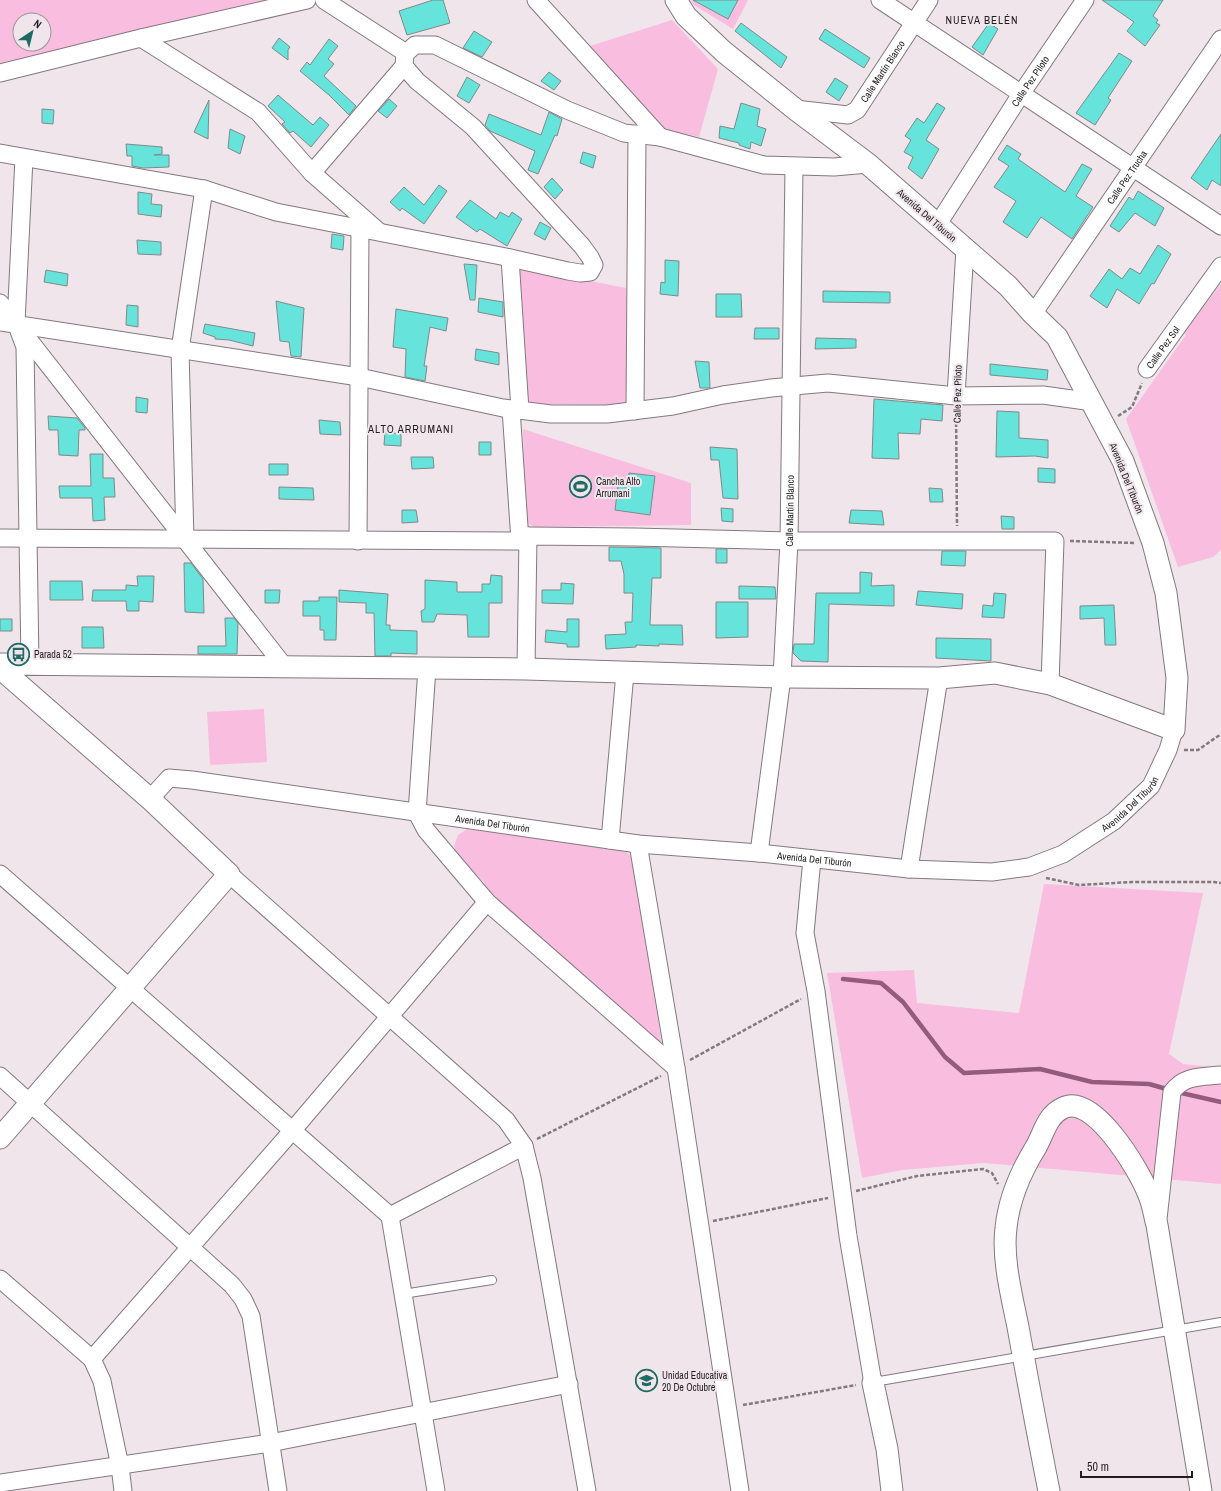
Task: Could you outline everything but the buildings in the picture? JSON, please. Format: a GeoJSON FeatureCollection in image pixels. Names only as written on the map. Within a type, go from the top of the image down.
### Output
{"type":"FeatureCollection","features":[{"type":"Feature","properties":{"kind":"street"},"geometry":{"type":"LineString","coordinates":[[0,73],[141,38],[307,0]]}},
{"type":"Feature","properties":{"kind":"street"},"geometry":{"type":"LineString","coordinates":[[0,153],[204,189],[276,212],[378,231],[580,273],[590,272],[594,265],[582,246],[473,128],[417,81],[405,59],[324,0]]}},
{"type":"Feature","properties":{"kind":"street"},"geometry":{"type":"LineString","coordinates":[[536,0],[660,137]]}},
{"type":"Feature","properties":{"kind":"street","name":"Avenida Del Tiburón"},"geometry":{"type":"LineString","coordinates":[[150,799],[169,778],[192,780],[638,844],[760,853],[909,869],[992,872],[1029,867],[1063,854],[1114,821],[1151,786],[1168,750],[1174,730],[1177,678],[1166,593],[1153,543],[1123,461],[1093,402],[1057,337],[1033,314],[1008,286],[868,164],[795,109],[724,52],[686,16],[676,0]]}},
{"type":"Feature","properties":{"kind":"street"},"geometry":{"type":"LineString","coordinates":[[880,0],[914,24],[1221,226]]}},
{"type":"Feature","properties":{"kind":"street","name":"Calle Martín Blanco"},"geometry":{"type":"LineString","coordinates":[[795,109],[848,115],[857,110],[929,0]]}},
{"type":"Feature","properties":{"kind":"street","name":"Calle Pez Piloto"},"geometry":{"type":"LineString","coordinates":[[938,224],[1021,94],[1085,0]]}},
{"type":"Feature","properties":{"kind":"street"},"geometry":{"type":"LineString","coordinates":[[141,38],[258,112],[312,173],[378,231]]}},
{"type":"Feature","properties":{"kind":"street","name":"Calle Pez Trucha"},"geometry":{"type":"LineString","coordinates":[[1033,314],[1134,169],[1221,39]]}},
{"type":"Feature","properties":{"kind":"street"},"geometry":{"type":"LineString","coordinates":[[312,173],[415,45],[435,45],[567,110],[624,133],[660,137],[764,165],[834,167],[868,164]]}},
{"type":"Feature","properties":{"kind":"street"},"geometry":{"type":"LineString","coordinates":[[635,411],[637,134]]}},
{"type":"Feature","properties":{"kind":"street"},"geometry":{"type":"LineString","coordinates":[[24,158],[8,322],[186,540],[284,666]]}},
{"type":"Feature","properties":{"kind":"street","name":"Calle Martín Blanco"},"geometry":{"type":"LineString","coordinates":[[760,853],[782,677],[789,541],[794,167]]}},
{"type":"Feature","properties":{"kind":"street"},"geometry":{"type":"LineString","coordinates":[[186,540],[180,350],[204,189]]}},
{"type":"Feature","properties":{"kind":"street"},"geometry":{"type":"LineString","coordinates":[[358,541],[360,228]]}},
{"type":"Feature","properties":{"kind":"street","name":"Calle Pez Piloto"},"geometry":{"type":"LineString","coordinates":[[956,396],[965,249]]}},
{"type":"Feature","properties":{"kind":"street"},"geometry":{"type":"LineString","coordinates":[[510,258],[515,410],[524,539],[526,669]]}},
{"type":"Feature","properties":{"kind":"street","name":"Calle Pez Sol"},"geometry":{"type":"LineString","coordinates":[[1147,369],[1221,266]]}},
{"type":"Feature","properties":{"kind":"street"},"geometry":{"type":"LineString","coordinates":[[0,303],[8,322],[25,347],[30,663]]}},
{"type":"Feature","properties":{"kind":"street"},"geometry":{"type":"LineString","coordinates":[[8,322],[180,350],[359,376],[515,410],[551,414],[607,414],[635,411],[673,406],[730,394],[790,386],[828,383],[956,396],[1043,395],[1093,402]]}},
{"type":"Feature","properties":{"kind":"street"},"geometry":{"type":"LineString","coordinates":[[0,538],[358,541],[635,537],[789,541],[1055,541],[1050,684]]}},
{"type":"Feature","properties":{"kind":"street"},"geometry":{"type":"LineString","coordinates":[[0,664],[30,663],[526,669],[782,677],[938,678],[995,673],[1050,684],[1174,730]]}},
{"type":"Feature","properties":{"kind":"street"},"geometry":{"type":"LineString","coordinates":[[0,668],[150,799],[229,874],[506,1120],[524,1146],[532,1178],[570,1384],[587,1491]]}},
{"type":"Feature","properties":{"kind":"street"},"geometry":{"type":"LineString","coordinates":[[427,668],[417,813],[426,830],[487,902],[676,1068]]}},
{"type":"Feature","properties":{"kind":"street"},"geometry":{"type":"LineString","coordinates":[[610,840],[625,673]]}},
{"type":"Feature","properties":{"kind":"street"},"geometry":{"type":"LineString","coordinates":[[909,869],[938,678]]}},
{"type":"Feature","properties":{"kind":"street"},"geometry":{"type":"LineString","coordinates":[[638,844],[676,1068],[740,1491]]}},
{"type":"Feature","properties":{"kind":"street"},"geometry":{"type":"LineString","coordinates":[[812,859],[805,932],[816,992],[848,1236],[873,1383],[887,1449],[892,1491]]}},
{"type":"Feature","properties":{"kind":"street"},"geometry":{"type":"LineString","coordinates":[[0,874],[390,1216],[436,1491]]}},
{"type":"Feature","properties":{"kind":"street"},"geometry":{"type":"LineString","coordinates":[[0,1138],[229,874]]}},
{"type":"Feature","properties":{"kind":"street"},"geometry":{"type":"LineString","coordinates":[[92,1359],[292,1131],[487,902]]}},
{"type":"Feature","properties":{"kind":"street"},"geometry":{"type":"LineString","coordinates":[[1157,1225],[1172,1092],[1178,1084],[1192,1077],[1221,1075]]}},
{"type":"Feature","properties":{"kind":"street"},"geometry":{"type":"LineString","coordinates":[[0,1076],[31,1102],[232,1285],[243,1299],[251,1316],[278,1491]]}},
{"type":"Feature","properties":{"kind":"street"},"geometry":{"type":"LineString","coordinates":[[1049,1491],[1008,1278],[1005,1230],[1011,1198],[1019,1176],[1041,1137],[1047,1123],[1054,1114],[1063,1107],[1074,1105],[1085,1108],[1099,1120],[1135,1167],[1149,1194],[1157,1225],[1173,1330],[1201,1491]]}},
{"type":"Feature","properties":{"kind":"street"},"geometry":{"type":"LineString","coordinates":[[390,1216],[524,1146]]}},
{"type":"Feature","properties":{"kind":"street"},"geometry":{"type":"LineString","coordinates":[[0,1279],[92,1359],[102,1381],[120,1466],[123,1491]]}},
{"type":"Feature","properties":{"kind":"street"},"geometry":{"type":"LineString","coordinates":[[0,1483],[270,1443],[570,1384]]}},
{"type":"Feature","properties":{"kind":"lane"},"geometry":{"type":"LineString","coordinates":[[403,1294],[492,1280]]}},
{"type":"Feature","properties":{"kind":"lane"},"geometry":{"type":"LineString","coordinates":[[873,1383],[1221,1322]]}},
{"type":"Feature","properties":{"kind":"path","name":"Calle Pez Sol"},"geometry":{"type":"LineString","coordinates":[[1104,425],[1132,407],[1147,369]]}},
{"type":"Feature","properties":{"kind":"path","name":"Calle Pez Piloto"},"geometry":{"type":"LineString","coordinates":[[956,396],[957,540]]}},
{"type":"Feature","properties":{"kind":"path"},"geometry":{"type":"LineString","coordinates":[[1055,541],[1153,543]]}},
{"type":"Feature","properties":{"kind":"path"},"geometry":{"type":"LineString","coordinates":[[1168,750],[1198,750],[1221,734]]}},
{"type":"Feature","properties":{"kind":"path"},"geometry":{"type":"LineString","coordinates":[[1029,867],[1040,877],[1079,886],[1132,882],[1221,883]]}},
{"type":"Feature","properties":{"kind":"path"},"geometry":{"type":"LineString","coordinates":[[524,1146],[676,1068],[816,992]]}},
{"type":"Feature","properties":{"kind":"path"},"geometry":{"type":"LineString","coordinates":[[700,1224],[843,1195],[917,1176],[984,1169],[992,1173],[997,1182],[998,1189]]}},
{"type":"Feature","properties":{"kind":"path"},"geometry":{"type":"LineString","coordinates":[[727,1408],[873,1383]]}},
{"type":"Feature","properties":{"kind":"shaded area"},"geometry":{"type":"Polygon","coordinates":[[[0,0],[277,0],[0,68],[0,0]]]}},
{"type":"Feature","properties":{"kind":"shaded area"},"geometry":{"type":"Polygon","coordinates":[[[691,0],[748,0],[733,29],[694,5],[691,0]]]}},
{"type":"Feature","properties":{"kind":"shaded area"},"geometry":{"type":"Polygon","coordinates":[[[672,20],[718,69],[699,137],[664,129],[590,46],[672,20]]]}},
{"type":"Feature","properties":{"kind":"shaded area"},"geometry":{"type":"Polygon","coordinates":[[[518,267],[626,288],[627,405],[523,404],[518,267]]]}},
{"type":"Feature","properties":{"kind":"shaded area"},"geometry":{"type":"Polygon","coordinates":[[[1221,284],[1221,550],[1213,557],[1178,567],[1126,419],[1186,335],[1183,333],[1221,284]]]}},
{"type":"Feature","properties":{"kind":"shaded area"},"geometry":{"type":"Polygon","coordinates":[[[523,429],[691,483],[691,525],[534,527],[525,522],[523,429]]]}},
{"type":"Feature","properties":{"kind":"shaded area"},"geometry":{"type":"Polygon","coordinates":[[[264,709],[267,762],[210,765],[207,712],[264,709]]]}},
{"type":"Feature","properties":{"kind":"shaded area"},"geometry":{"type":"Polygon","coordinates":[[[467,829],[621,848],[630,855],[634,863],[662,1047],[491,897],[484,882],[458,856],[454,846],[458,835],[467,829]]]}},
{"type":"Feature","properties":{"kind":"shaded area"},"geometry":{"type":"Polygon","coordinates":[[[1044,884],[1203,893],[1169,1054],[1183,1064],[1221,1068],[1221,1184],[984,1163],[902,1170],[862,1178],[827,973],[914,970],[917,1003],[1019,1013],[1044,884]]]}},
{"type":"Feature","properties":{"kind":"waterway"},"geometry":{"type":"LineString","coordinates":[[843,979],[881,983],[903,1002],[945,1057],[964,1073],[1040,1069],[1092,1082],[1149,1084],[1170,1090]]}},
{"type":"Feature","properties":{"kind":"waterway"},"geometry":{"type":"LineString","coordinates":[[1177,1092],[1221,1102]]}},
{"type":"Feature","properties":{"kind":"place","name":"Cancha Alto Arrumani"},"geometry":{"type":"Point","coordinates":[580,487]}},
{"type":"Feature","properties":{"kind":"place","name":"Parada 52"},"geometry":{"type":"Point","coordinates":[19,654]}},
{"type":"Feature","properties":{"kind":"place","name":"Unidad Educativa 20 De Octubre"},"geometry":{"type":"Point","coordinates":[646,1381]}},
{"type":"Feature","properties":{"kind":"district","name":"NUEVA BELÉN"},"geometry":{"type":"Point","coordinates":[982,20]}},
{"type":"Feature","properties":{"kind":"district","name":"ALTO ARRUMANI"},"geometry":{"type":"Point","coordinates":[411,429]}}]}
